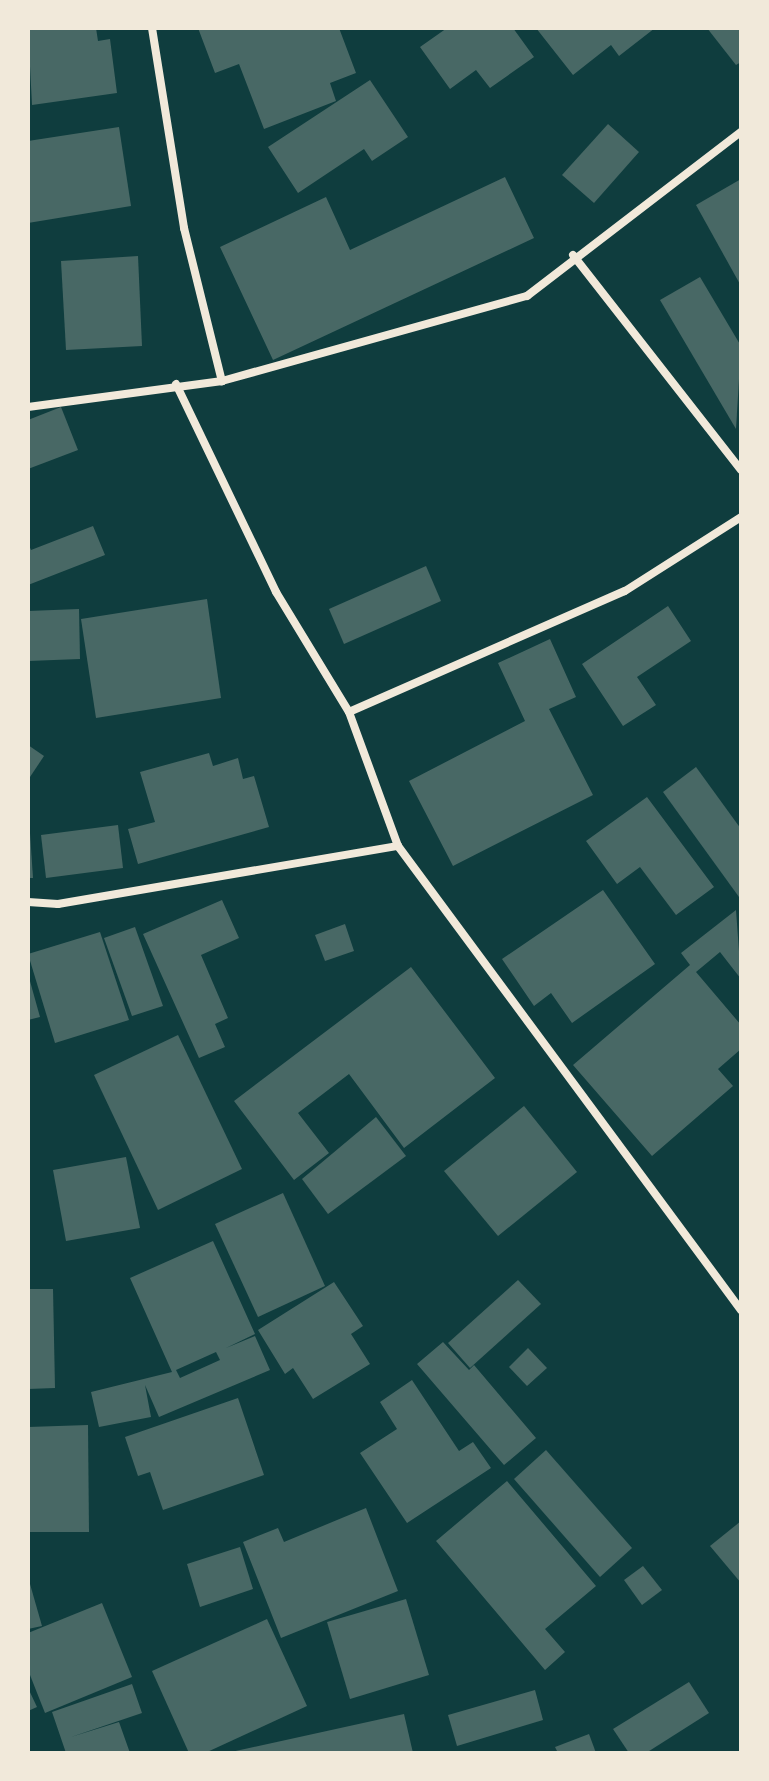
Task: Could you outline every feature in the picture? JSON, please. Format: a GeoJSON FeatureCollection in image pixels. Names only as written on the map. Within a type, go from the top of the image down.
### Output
{"type":"FeatureCollection","features":[{"type":"Feature","properties":{"kind":"street"},"geometry":{"type":"LineString","coordinates":[[152,28],[184,228],[222,381]]}},
{"type":"Feature","properties":{"kind":"street"},"geometry":{"type":"LineString","coordinates":[[28,407],[176,384],[222,381],[527,296],[573,255],[741,132]]}},
{"type":"Feature","properties":{"kind":"street"},"geometry":{"type":"LineString","coordinates":[[573,255],[741,470]]}},
{"type":"Feature","properties":{"kind":"street"},"geometry":{"type":"LineString","coordinates":[[176,384],[276,592],[349,712],[398,846],[741,1310]]}},
{"type":"Feature","properties":{"kind":"street"},"geometry":{"type":"LineString","coordinates":[[349,712],[625,591],[741,517]]}},
{"type":"Feature","properties":{"kind":"street"},"geometry":{"type":"LineString","coordinates":[[28,902],[58,904],[398,846]]}},
{"type":"Feature","properties":{"kind":"building"},"geometry":{"type":"Polygon","coordinates":[[[28,28],[96,28],[98,41],[110,39],[117,93],[32,105],[28,28]]]}},
{"type":"Feature","properties":{"kind":"building"},"geometry":{"type":"Polygon","coordinates":[[[198,28],[339,28],[356,73],[330,83],[336,101],[264,129],[239,64],[215,73],[198,28]]]}},
{"type":"Feature","properties":{"kind":"building"},"geometry":{"type":"Polygon","coordinates":[[[447,28],[513,28],[534,57],[490,88],[476,70],[450,89],[420,47],[447,28]]]}},
{"type":"Feature","properties":{"kind":"building"},"geometry":{"type":"Polygon","coordinates":[[[536,28],[655,28],[619,56],[611,45],[573,75],[536,28]]]}},
{"type":"Feature","properties":{"kind":"building"},"geometry":{"type":"Polygon","coordinates":[[[707,28],[741,28],[741,62],[736,65],[707,28]]]}},
{"type":"Feature","properties":{"kind":"building"},"geometry":{"type":"Polygon","coordinates":[[[370,80],[408,137],[372,161],[364,149],[298,193],[268,147],[370,80]]]}},
{"type":"Feature","properties":{"kind":"building"},"geometry":{"type":"Polygon","coordinates":[[[608,124],[639,152],[594,203],[562,175],[608,124]]]}},
{"type":"Feature","properties":{"kind":"building"},"geometry":{"type":"Polygon","coordinates":[[[119,127],[131,206],[28,223],[28,141],[119,127]]]}},
{"type":"Feature","properties":{"kind":"building"},"geometry":{"type":"Polygon","coordinates":[[[505,177],[534,238],[273,360],[220,247],[326,197],[350,250],[505,177]]]}},
{"type":"Feature","properties":{"kind":"building"},"geometry":{"type":"Polygon","coordinates":[[[741,179],[741,286],[696,205],[741,179]]]}},
{"type":"Feature","properties":{"kind":"building"},"geometry":{"type":"Polygon","coordinates":[[[138,256],[142,346],[66,350],[61,261],[138,256]]]}},
{"type":"Feature","properties":{"kind":"building"},"geometry":{"type":"Polygon","coordinates":[[[700,277],[741,346],[736,429],[660,300],[700,277]]]}},
{"type":"Feature","properties":{"kind":"building"},"geometry":{"type":"Polygon","coordinates":[[[61,407],[78,450],[28,469],[28,420],[61,407]]]}},
{"type":"Feature","properties":{"kind":"building"},"geometry":{"type":"Polygon","coordinates":[[[93,526],[105,555],[28,585],[28,543],[31,550],[93,526]]]}},
{"type":"Feature","properties":{"kind":"building"},"geometry":{"type":"Polygon","coordinates":[[[426,566],[441,601],[344,644],[329,609],[426,566]]]}},
{"type":"Feature","properties":{"kind":"building"},"geometry":{"type":"Polygon","coordinates":[[[207,599],[221,698],[96,718],[81,619],[207,599]]]}},
{"type":"Feature","properties":{"kind":"building"},"geometry":{"type":"Polygon","coordinates":[[[668,606],[691,641],[637,677],[656,705],[623,726],[582,664],[668,606]]]}},
{"type":"Feature","properties":{"kind":"building"},"geometry":{"type":"Polygon","coordinates":[[[79,609],[80,659],[28,661],[28,611],[79,609]]]}},
{"type":"Feature","properties":{"kind":"building"},"geometry":{"type":"Polygon","coordinates":[[[550,639],[576,697],[549,709],[593,795],[453,866],[409,781],[525,721],[498,663],[550,639]]]}},
{"type":"Feature","properties":{"kind":"building"},"geometry":{"type":"Polygon","coordinates":[[[28,745],[44,756],[28,780],[28,745]]]}},
{"type":"Feature","properties":{"kind":"building"},"geometry":{"type":"Polygon","coordinates":[[[209,753],[213,766],[238,758],[243,779],[254,776],[269,827],[138,864],[128,829],[155,822],[140,772],[209,753]]]}},
{"type":"Feature","properties":{"kind":"building"},"geometry":{"type":"Polygon","coordinates":[[[696,767],[741,829],[739,897],[663,792],[696,767]]]}},
{"type":"Feature","properties":{"kind":"building"},"geometry":{"type":"Polygon","coordinates":[[[647,797],[714,887],[676,915],[640,867],[617,884],[586,841],[647,797]]]}},
{"type":"Feature","properties":{"kind":"building"},"geometry":{"type":"Polygon","coordinates":[[[28,803],[33,878],[28,878],[28,803]]]}},
{"type":"Feature","properties":{"kind":"building"},"geometry":{"type":"Polygon","coordinates":[[[118,825],[123,868],[46,878],[41,835],[118,825]]]}},
{"type":"Feature","properties":{"kind":"building"},"geometry":{"type":"Polygon","coordinates":[[[603,890],[655,964],[572,1023],[551,993],[534,1006],[502,959],[603,890]]]}},
{"type":"Feature","properties":{"kind":"building"},"geometry":{"type":"Polygon","coordinates":[[[222,900],[239,938],[201,955],[228,1018],[215,1024],[225,1047],[199,1058],[143,934],[222,900]]]}},
{"type":"Feature","properties":{"kind":"building"},"geometry":{"type":"Polygon","coordinates":[[[736,910],[741,979],[720,952],[696,972],[741,1025],[741,1049],[718,1069],[733,1086],[652,1156],[573,1065],[690,965],[681,953],[736,910]]]}},
{"type":"Feature","properties":{"kind":"building"},"geometry":{"type":"Polygon","coordinates":[[[345,924],[354,951],[325,961],[315,935],[345,924]]]}},
{"type":"Feature","properties":{"kind":"building"},"geometry":{"type":"Polygon","coordinates":[[[135,927],[163,1006],[132,1016],[104,938],[135,927]]]}},
{"type":"Feature","properties":{"kind":"building"},"geometry":{"type":"Polygon","coordinates":[[[100,932],[129,1020],[55,1043],[28,954],[100,932]]]}},
{"type":"Feature","properties":{"kind":"building"},"geometry":{"type":"Polygon","coordinates":[[[411,967],[495,1078],[404,1148],[349,1074],[298,1113],[329,1153],[294,1180],[234,1101],[411,967]]]}},
{"type":"Feature","properties":{"kind":"building"},"geometry":{"type":"Polygon","coordinates":[[[28,974],[40,1017],[28,1020],[28,974]]]}},
{"type":"Feature","properties":{"kind":"building"},"geometry":{"type":"Polygon","coordinates":[[[178,1035],[242,1169],[158,1210],[94,1075],[178,1035]]]}},
{"type":"Feature","properties":{"kind":"building"},"geometry":{"type":"Polygon","coordinates":[[[524,1106],[577,1172],[498,1236],[444,1171],[524,1106]]]}},
{"type":"Feature","properties":{"kind":"building"},"geometry":{"type":"Polygon","coordinates":[[[376,1117],[406,1156],[328,1214],[302,1179],[376,1117]]]}},
{"type":"Feature","properties":{"kind":"building"},"geometry":{"type":"Polygon","coordinates":[[[126,1157],[140,1228],[66,1241],[53,1170],[126,1157]]]}},
{"type":"Feature","properties":{"kind":"building"},"geometry":{"type":"Polygon","coordinates":[[[283,1193],[325,1286],[258,1317],[215,1224],[283,1193]]]}},
{"type":"Feature","properties":{"kind":"building"},"geometry":{"type":"Polygon","coordinates":[[[213,1241],[255,1334],[226,1348],[255,1336],[270,1370],[159,1417],[145,1385],[151,1417],[99,1427],[91,1392],[172,1372],[130,1278],[213,1241]],[[216,1352],[176,1370],[180,1378],[220,1360],[216,1352]]]}},
{"type":"Feature","properties":{"kind":"building"},"geometry":{"type":"Polygon","coordinates":[[[518,1280],[541,1304],[470,1368],[448,1343],[518,1280]]]}},
{"type":"Feature","properties":{"kind":"building"},"geometry":{"type":"Polygon","coordinates":[[[334,1282],[363,1326],[351,1334],[370,1364],[313,1399],[293,1368],[285,1374],[258,1330],[334,1282]]]}},
{"type":"Feature","properties":{"kind":"building"},"geometry":{"type":"Polygon","coordinates":[[[28,1289],[53,1289],[55,1388],[28,1389],[28,1289]]]}},
{"type":"Feature","properties":{"kind":"building"},"geometry":{"type":"Polygon","coordinates":[[[443,1342],[469,1370],[474,1365],[536,1438],[504,1465],[417,1364],[443,1342]]]}},
{"type":"Feature","properties":{"kind":"building"},"geometry":{"type":"Polygon","coordinates":[[[528,1348],[547,1368],[527,1386],[509,1367],[528,1348]]]}},
{"type":"Feature","properties":{"kind":"building"},"geometry":{"type":"Polygon","coordinates":[[[412,1380],[459,1451],[473,1442],[491,1468],[407,1523],[360,1453],[397,1429],[380,1402],[412,1380]]]}},
{"type":"Feature","properties":{"kind":"building"},"geometry":{"type":"Polygon","coordinates":[[[238,1398],[264,1475],[163,1510],[150,1472],[138,1476],[125,1437],[238,1398]]]}},
{"type":"Feature","properties":{"kind":"building"},"geometry":{"type":"Polygon","coordinates":[[[88,1425],[89,1532],[28,1532],[28,1427],[88,1425]]]}},
{"type":"Feature","properties":{"kind":"building"},"geometry":{"type":"Polygon","coordinates":[[[546,1450],[632,1548],[600,1577],[514,1479],[546,1450]]]}},
{"type":"Feature","properties":{"kind":"building"},"geometry":{"type":"Polygon","coordinates":[[[507,1481],[596,1586],[545,1629],[565,1652],[545,1670],[436,1541],[507,1481]]]}},
{"type":"Feature","properties":{"kind":"building"},"geometry":{"type":"Polygon","coordinates":[[[366,1508],[398,1591],[281,1638],[243,1542],[278,1528],[284,1542],[366,1508]]]}},
{"type":"Feature","properties":{"kind":"building"},"geometry":{"type":"Polygon","coordinates":[[[741,1521],[741,1583],[710,1546],[741,1521]]]}},
{"type":"Feature","properties":{"kind":"building"},"geometry":{"type":"Polygon","coordinates":[[[240,1547],[253,1589],[200,1607],[187,1564],[240,1547]]]}},
{"type":"Feature","properties":{"kind":"building"},"geometry":{"type":"Polygon","coordinates":[[[643,1566],[662,1590],[642,1605],[624,1580],[643,1566]]]}},
{"type":"Feature","properties":{"kind":"building"},"geometry":{"type":"Polygon","coordinates":[[[28,1577],[42,1626],[28,1629],[28,1577]]]}},
{"type":"Feature","properties":{"kind":"building"},"geometry":{"type":"Polygon","coordinates":[[[406,1599],[429,1675],[350,1699],[327,1622],[406,1599]]]}},
{"type":"Feature","properties":{"kind":"building"},"geometry":{"type":"Polygon","coordinates":[[[102,1603],[132,1677],[45,1713],[28,1670],[28,1633],[102,1603]]]}},
{"type":"Feature","properties":{"kind":"building"},"geometry":{"type":"Polygon","coordinates":[[[267,1619],[307,1706],[205,1753],[189,1753],[152,1671],[267,1619]]]}},
{"type":"Feature","properties":{"kind":"building"},"geometry":{"type":"Polygon","coordinates":[[[689,1682],[709,1713],[646,1753],[629,1753],[613,1729],[689,1682]]]}},
{"type":"Feature","properties":{"kind":"building"},"geometry":{"type":"Polygon","coordinates":[[[132,1684],[142,1713],[71,1737],[119,1722],[130,1753],[66,1753],[52,1712],[132,1684]]]}},
{"type":"Feature","properties":{"kind":"building"},"geometry":{"type":"Polygon","coordinates":[[[28,1688],[37,1707],[28,1711],[28,1688]]]}},
{"type":"Feature","properties":{"kind":"building"},"geometry":{"type":"Polygon","coordinates":[[[535,1690],[543,1720],[457,1746],[448,1715],[535,1690]]]}},
{"type":"Feature","properties":{"kind":"building"},"geometry":{"type":"Polygon","coordinates":[[[404,1714],[413,1753],[231,1753],[231,1752],[404,1714]]]}},
{"type":"Feature","properties":{"kind":"building"},"geometry":{"type":"Polygon","coordinates":[[[589,1734],[596,1753],[558,1753],[555,1747],[589,1734]]]}}]}
